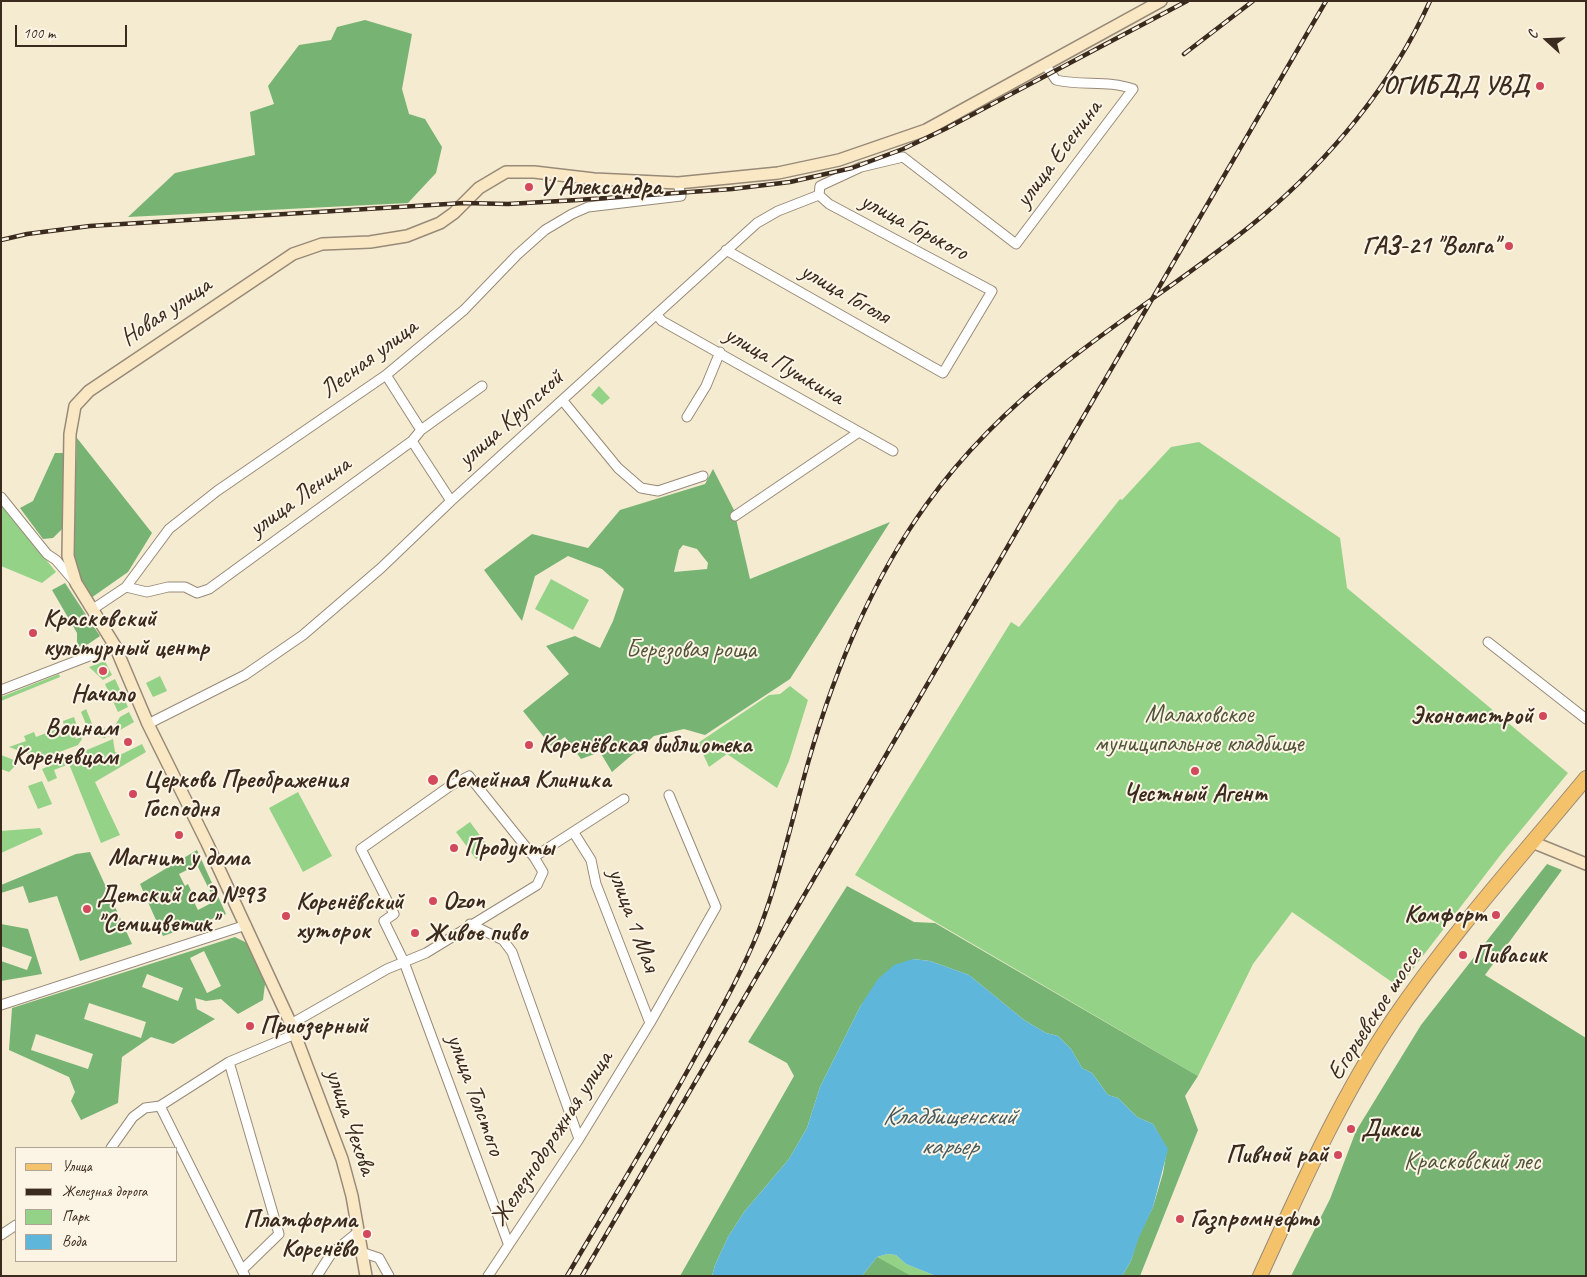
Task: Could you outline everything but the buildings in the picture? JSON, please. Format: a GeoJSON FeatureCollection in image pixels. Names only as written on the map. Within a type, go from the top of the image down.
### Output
{"type":"FeatureCollection","features":[{"type":"Feature","properties":{"kind":"main road","name":"Новая улица"},"geometry":{"type":"LineString","coordinates":[[92,610],[76,583],[68,556],[72,415],[75,406],[89,391],[293,254],[322,244],[370,242],[407,236],[440,222],[454,213],[479,188],[506,172],[534,172],[594,179],[678,184],[778,173],[839,160],[926,130],[1046,66],[1161,1]]}},
{"type":"Feature","properties":{"kind":"main road","name":"улица Чехова"},"geometry":{"type":"LineString","coordinates":[[92,610],[114,646],[148,724],[246,925],[293,1029],[342,1159],[366,1276]]}},
{"type":"Feature","properties":{"kind":"main road","name":"Егорьевское шоссе"},"geometry":{"type":"LineString","coordinates":[[1260,1276],[1352,1088],[1392,1022],[1444,950],[1586,778]]}},
{"type":"Feature","properties":{"kind":"main road"},"geometry":{"type":"LineString","coordinates":[[1532,842],[1586,864]]}},
{"type":"Feature","properties":{"kind":"street","name":"улица Есенина"},"geometry":{"type":"LineString","coordinates":[[1016,244],[1133,89],[1121,84],[1071,84],[1056,80],[1046,66]]}},
{"type":"Feature","properties":{"kind":"street","name":"улица Горького"},"geometry":{"type":"LineString","coordinates":[[903,157],[1016,244]]}},
{"type":"Feature","properties":{"kind":"street","name":"улица Крупской"},"geometry":{"type":"LineString","coordinates":[[148,724],[246,675],[303,635],[381,568],[451,501],[563,401],[611,354],[657,315],[757,223],[778,210],[818,195],[820,186],[861,167],[903,157]]}},
{"type":"Feature","properties":{"kind":"street","name":"Лесная улица"},"geometry":{"type":"LineString","coordinates":[[92,610],[126,587],[169,529],[218,491],[386,375],[464,310],[517,255],[545,230],[588,207],[681,196],[678,184]]}},
{"type":"Feature","properties":{"kind":"street","name":"улица Горького"},"geometry":{"type":"LineString","coordinates":[[818,195],[828,204],[992,291],[943,373]]}},
{"type":"Feature","properties":{"kind":"street","name":"улица Гоголя"},"geometry":{"type":"LineString","coordinates":[[726,250],[943,373]]}},
{"type":"Feature","properties":{"kind":"street","name":"улица Пушкина"},"geometry":{"type":"LineString","coordinates":[[657,315],[662,320],[892,451]]}},
{"type":"Feature","properties":{"kind":"street"},"geometry":{"type":"LineString","coordinates":[[687,417],[706,386],[720,352]]}},
{"type":"Feature","properties":{"kind":"street"},"geometry":{"type":"LineString","coordinates":[[386,375],[421,430]]}},
{"type":"Feature","properties":{"kind":"street","name":"улица Ленина"},"geometry":{"type":"LineString","coordinates":[[126,587],[147,592],[168,587],[185,588],[197,593],[209,589],[412,441],[421,430],[482,386]]}},
{"type":"Feature","properties":{"kind":"street"},"geometry":{"type":"LineString","coordinates":[[563,401],[618,468],[641,488],[658,491],[703,476]]}},
{"type":"Feature","properties":{"kind":"street"},"geometry":{"type":"LineString","coordinates":[[735,516],[859,432]]}},
{"type":"Feature","properties":{"kind":"street"},"geometry":{"type":"LineString","coordinates":[[412,441],[451,501]]}},
{"type":"Feature","properties":{"kind":"street","name":"Новая улица"},"geometry":{"type":"LineString","coordinates":[[1,497],[47,554],[56,560],[76,583]]}},
{"type":"Feature","properties":{"kind":"street"},"geometry":{"type":"LineString","coordinates":[[56,560],[65,560],[68,556]]}},
{"type":"Feature","properties":{"kind":"street"},"geometry":{"type":"LineString","coordinates":[[1488,642],[1586,719]]}},
{"type":"Feature","properties":{"kind":"street"},"geometry":{"type":"LineString","coordinates":[[1,690],[114,646]]}},
{"type":"Feature","properties":{"kind":"street","name":"улица Толстого"},"geometry":{"type":"LineString","coordinates":[[508,1243],[404,962],[384,921],[394,914],[361,849],[450,786],[469,776],[534,857]]}},
{"type":"Feature","properties":{"kind":"street","name":"Железнодорожная улица"},"geometry":{"type":"LineString","coordinates":[[488,1276],[508,1243],[579,1139],[650,1023],[716,907],[669,795]]}},
{"type":"Feature","properties":{"kind":"street"},"geometry":{"type":"LineString","coordinates":[[112,1147],[133,1117],[145,1108],[160,1106],[230,1062],[293,1029],[404,962],[426,953],[470,924],[537,885],[543,872],[534,857],[624,799]]}},
{"type":"Feature","properties":{"kind":"street","name":"улица 1 Мая"},"geometry":{"type":"LineString","coordinates":[[574,833],[591,860],[596,884],[650,1023]]}},
{"type":"Feature","properties":{"kind":"street"},"geometry":{"type":"LineString","coordinates":[[470,924],[503,940],[512,952],[579,1139]]}},
{"type":"Feature","properties":{"kind":"street"},"geometry":{"type":"LineString","coordinates":[[1,1005],[246,925]]}},
{"type":"Feature","properties":{"kind":"street"},"geometry":{"type":"LineString","coordinates":[[160,1106],[243,1273],[279,1234],[230,1062]]}},
{"type":"Feature","properties":{"kind":"street"},"geometry":{"type":"LineString","coordinates":[[1,1235],[15,1226]]}},
{"type":"Feature","properties":{"kind":"street"},"geometry":{"type":"LineString","coordinates":[[317,1276],[331,1254],[358,1232]]}},
{"type":"Feature","properties":{"kind":"street"},"geometry":{"type":"LineString","coordinates":[[361,1252],[380,1258],[389,1276]]}},
{"type":"Feature","properties":{"kind":"green space"},"geometry":{"type":"Polygon","coordinates":[[[365,20],[412,34],[402,89],[409,114],[425,119],[442,147],[436,173],[408,203],[128,217],[175,173],[255,155],[250,112],[274,104],[268,86],[299,45],[331,40],[337,27],[365,20]]]}},
{"type":"Feature","properties":{"kind":"green space"},"geometry":{"type":"Polygon","coordinates":[[[599,386],[610,398],[602,405],[591,395],[599,386]]]}},
{"type":"Feature","properties":{"kind":"green space"},"geometry":{"type":"Polygon","coordinates":[[[77,438],[152,533],[128,572],[91,598],[82,584],[73,552],[77,438]]]}},
{"type":"Feature","properties":{"kind":"green space","name":"Малаховское муниципальное кладбище"},"geometry":{"type":"Polygon","coordinates":[[[1199,442],[1340,538],[1347,588],[1568,773],[1502,853],[1399,987],[1292,912],[1253,964],[1198,1076],[855,875],[1011,622],[1019,627],[1120,499],[1122,500],[1171,447],[1199,442]]]}},
{"type":"Feature","properties":{"kind":"green space"},"geometry":{"type":"Polygon","coordinates":[[[55,453],[64,453],[62,529],[53,538],[43,539],[20,508],[33,501],[55,453]]]}},
{"type":"Feature","properties":{"kind":"green space","name":"Березовая роща"},"geometry":{"type":"Polygon","coordinates":[[[713,469],[734,510],[750,579],[890,522],[790,679],[705,735],[684,729],[654,736],[612,772],[600,752],[581,759],[565,737],[551,746],[523,711],[569,674],[546,646],[575,636],[600,648],[613,621],[624,589],[602,569],[568,556],[535,576],[522,621],[484,570],[532,534],[588,548],[620,510],[705,484],[713,469]],[[683,545],[679,550],[674,572],[707,569],[708,563],[697,549],[683,545]]]}},
{"type":"Feature","properties":{"kind":"green space"},"geometry":{"type":"Polygon","coordinates":[[[1,504],[56,572],[42,583],[1,566],[1,504]]]}},
{"type":"Feature","properties":{"kind":"green space"},"geometry":{"type":"Polygon","coordinates":[[[551,579],[589,600],[573,630],[535,609],[551,579]]]}},
{"type":"Feature","properties":{"kind":"green space"},"geometry":{"type":"Polygon","coordinates":[[[65,583],[100,636],[81,649],[77,642],[77,633],[52,590],[65,583]]]}},
{"type":"Feature","properties":{"kind":"green space"},"geometry":{"type":"Polygon","coordinates":[[[105,661],[112,675],[103,680],[89,667],[105,661]]]}},
{"type":"Feature","properties":{"kind":"green space"},"geometry":{"type":"Polygon","coordinates":[[[59,674],[60,677],[1,701],[1,697],[59,674]]]}},
{"type":"Feature","properties":{"kind":"green space"},"geometry":{"type":"Polygon","coordinates":[[[160,676],[167,691],[153,697],[146,683],[160,676]]]}},
{"type":"Feature","properties":{"kind":"green space"},"geometry":{"type":"Polygon","coordinates":[[[115,679],[128,707],[118,712],[105,684],[115,679]]]}},
{"type":"Feature","properties":{"kind":"green space"},"geometry":{"type":"Polygon","coordinates":[[[790,686],[808,700],[789,761],[777,788],[727,754],[709,767],[698,743],[769,695],[780,694],[790,686]]]}},
{"type":"Feature","properties":{"kind":"green space"},"geometry":{"type":"Polygon","coordinates":[[[86,709],[93,726],[96,726],[99,731],[112,725],[105,738],[90,734],[81,712],[86,709]]]}},
{"type":"Feature","properties":{"kind":"green space"},"geometry":{"type":"Polygon","coordinates":[[[129,712],[134,722],[108,737],[120,717],[129,712]]]}},
{"type":"Feature","properties":{"kind":"green space"},"geometry":{"type":"Polygon","coordinates":[[[74,717],[76,723],[72,728],[76,739],[81,737],[82,739],[78,745],[41,759],[9,747],[26,741],[24,736],[34,732],[36,737],[64,726],[63,721],[74,717]]]}},
{"type":"Feature","properties":{"kind":"green space"},"geometry":{"type":"Polygon","coordinates":[[[113,739],[115,752],[122,754],[142,744],[146,752],[95,782],[120,835],[101,843],[69,764],[54,770],[57,778],[48,782],[42,769],[113,739]]]}},
{"type":"Feature","properties":{"kind":"green space"},"geometry":{"type":"Polygon","coordinates":[[[1,755],[19,762],[9,772],[1,769],[1,755]]]}},
{"type":"Feature","properties":{"kind":"green space"},"geometry":{"type":"Polygon","coordinates":[[[42,781],[52,804],[38,809],[28,786],[42,781]]]}},
{"type":"Feature","properties":{"kind":"green space"},"geometry":{"type":"Polygon","coordinates":[[[298,792],[332,856],[303,872],[269,808],[298,792]]]}},
{"type":"Feature","properties":{"kind":"green space"},"geometry":{"type":"Polygon","coordinates":[[[470,822],[490,849],[476,859],[456,832],[470,822]]]}},
{"type":"Feature","properties":{"kind":"green space"},"geometry":{"type":"Polygon","coordinates":[[[40,828],[43,834],[1,853],[1,831],[40,828]]]}},
{"type":"Feature","properties":{"kind":"green space"},"geometry":{"type":"Polygon","coordinates":[[[197,850],[226,914],[163,936],[140,884],[197,850]],[[197,865],[179,874],[185,886],[188,884],[198,910],[215,901],[197,865]]]}},
{"type":"Feature","properties":{"kind":"green space","name":"Детский сад №93 \"Семицветик\""},"geometry":{"type":"Polygon","coordinates":[[[90,852],[132,944],[80,961],[57,896],[29,903],[23,886],[1,893],[1,885],[76,854],[90,852]]]}},
{"type":"Feature","properties":{"kind":"green space","name":"Красковский лес"},"geometry":{"type":"Polygon","coordinates":[[[1547,864],[1562,870],[1485,975],[1586,1038],[1586,1276],[1291,1276],[1330,1199],[1356,1131],[1421,1025],[1547,864]]]}},
{"type":"Feature","properties":{"kind":"green space"},"geometry":{"type":"Polygon","coordinates":[[[847,886],[914,922],[935,923],[1198,1076],[1185,1096],[1198,1130],[1140,1276],[1122,1276],[1131,1261],[1138,1237],[1153,1207],[1163,1173],[1167,1149],[1153,1124],[1137,1117],[1118,1098],[1108,1095],[1092,1073],[1082,1068],[1071,1049],[1058,1036],[1046,1033],[1024,1020],[969,975],[930,961],[913,959],[861,1005],[820,1087],[807,1128],[789,1159],[744,1212],[728,1237],[712,1276],[680,1276],[794,1076],[787,1063],[748,1042],[847,886]]]}},
{"type":"Feature","properties":{"kind":"green space"},"geometry":{"type":"Polygon","coordinates":[[[1,924],[28,929],[42,974],[1,981],[1,961],[27,970],[32,957],[1,946],[1,924]]]}},
{"type":"Feature","properties":{"kind":"green space"},"geometry":{"type":"Polygon","coordinates":[[[235,937],[253,946],[265,984],[263,1000],[238,1014],[221,999],[206,1001],[195,998],[197,1009],[215,1019],[173,1044],[151,1037],[122,1057],[118,1103],[81,1120],[71,1101],[75,1092],[69,1077],[9,1050],[12,1008],[235,937]],[[204,951],[190,958],[207,993],[221,986],[204,951]],[[147,974],[142,987],[178,1001],[183,988],[147,974]],[[89,1003],[84,1019],[141,1038],[146,1022],[89,1003]],[[36,1034],[31,1050],[88,1069],[93,1054],[36,1034]]]}},
{"type":"Feature","properties":{"kind":"green space"},"geometry":{"type":"Polygon","coordinates":[[[887,1254],[896,1255],[906,1264],[936,1276],[868,1276],[877,1257],[887,1254]]]}},
{"type":"Feature","properties":{"kind":"green space"},"geometry":{"type":"Polygon","coordinates":[[[877,1257],[911,1276],[862,1276],[877,1257]]]}},
{"type":"Feature","properties":{"kind":"water","name":"Кладбищенский карьер"},"geometry":{"type":"Polygon","coordinates":[[[913,959],[930,961],[969,975],[1024,1020],[1046,1033],[1058,1036],[1071,1049],[1082,1068],[1092,1073],[1108,1095],[1118,1098],[1137,1117],[1153,1124],[1168,1149],[1153,1207],[1139,1237],[1131,1261],[1122,1276],[936,1276],[906,1264],[896,1255],[887,1254],[877,1257],[862,1276],[712,1276],[728,1237],[744,1212],[789,1159],[807,1128],[820,1087],[861,1005],[878,979],[894,965],[913,959]]]}},
{"type":"Feature","properties":{"kind":"railway"},"geometry":{"type":"LineString","coordinates":[[1,240],[27,234],[90,226],[464,203],[508,204],[578,200],[732,189],[790,182],[852,168],[903,149],[945,129],[1187,1]]}},
{"type":"Feature","properties":{"kind":"railway"},"geometry":{"type":"LineString","coordinates":[[1184,54],[1253,1]]}},
{"type":"Feature","properties":{"kind":"railway"},"geometry":{"type":"LineString","coordinates":[[582,1276],[1326,1]]}},
{"type":"Feature","properties":{"kind":"railway"},"geometry":{"type":"LineString","coordinates":[[567,1276],[683,1079],[745,961],[759,930],[773,889],[818,729],[842,662],[871,597],[888,565],[926,505],[956,466],[1026,396],[1088,345],[1188,274],[1236,237],[1260,218],[1311,171],[1335,146],[1378,91],[1415,32],[1430,1]]}},
{"type":"Feature","properties":{"kind":"place","name":"ОГИБДД УВД"},"geometry":{"type":"Point","coordinates":[1540,86]}},
{"type":"Feature","properties":{"kind":"place","name":"У Александра"},"geometry":{"type":"Point","coordinates":[529,187]}},
{"type":"Feature","properties":{"kind":"place","name":"ГАЗ-21 \"Волга\""},"geometry":{"type":"Point","coordinates":[1509,246]}},
{"type":"Feature","properties":{"kind":"place","name":"Красковский культурный центр"},"geometry":{"type":"Point","coordinates":[33,633]}},
{"type":"Feature","properties":{"kind":"place","name":"Начало"},"geometry":{"type":"Point","coordinates":[103,671]}},
{"type":"Feature","properties":{"kind":"place","name":"Экономстрой"},"geometry":{"type":"Point","coordinates":[1543,716]}},
{"type":"Feature","properties":{"kind":"place","name":"Воинам Кореневцам"},"geometry":{"type":"Point","coordinates":[128,742]}},
{"type":"Feature","properties":{"kind":"place","name":"Коренёвская библиотека"},"geometry":{"type":"Point","coordinates":[529,745]}},
{"type":"Feature","properties":{"kind":"place","name":"Честный Агент"},"geometry":{"type":"Point","coordinates":[1195,771]}},
{"type":"Feature","properties":{"kind":"place","name":"Семейная Клиника"},"geometry":{"type":"Point","coordinates":[433,780]}},
{"type":"Feature","properties":{"kind":"place","name":"Церковь Преображения Господня"},"geometry":{"type":"Point","coordinates":[133,794]}},
{"type":"Feature","properties":{"kind":"place","name":"Магнит у дома"},"geometry":{"type":"Point","coordinates":[179,835]}},
{"type":"Feature","properties":{"kind":"place","name":"Продукты"},"geometry":{"type":"Point","coordinates":[454,848]}},
{"type":"Feature","properties":{"kind":"place","name":"Ozon"},"geometry":{"type":"Point","coordinates":[433,901]}},
{"type":"Feature","properties":{"kind":"place","name":"Детский сад №93 \"Семицветик\""},"geometry":{"type":"Point","coordinates":[87,909]}},
{"type":"Feature","properties":{"kind":"place","name":"Комфорт"},"geometry":{"type":"Point","coordinates":[1496,915]}},
{"type":"Feature","properties":{"kind":"place","name":"Коренёвский хуторок"},"geometry":{"type":"Point","coordinates":[286,916]}},
{"type":"Feature","properties":{"kind":"place","name":"Живое пиво"},"geometry":{"type":"Point","coordinates":[415,933]}},
{"type":"Feature","properties":{"kind":"place","name":"Пивасик"},"geometry":{"type":"Point","coordinates":[1463,955]}},
{"type":"Feature","properties":{"kind":"place","name":"Приозерный"},"geometry":{"type":"Point","coordinates":[250,1026]}},
{"type":"Feature","properties":{"kind":"place","name":"Дикси"},"geometry":{"type":"Point","coordinates":[1351,1129]}},
{"type":"Feature","properties":{"kind":"place","name":"Пивной рай"},"geometry":{"type":"Point","coordinates":[1338,1155]}},
{"type":"Feature","properties":{"kind":"place","name":"Газпромнефть"},"geometry":{"type":"Point","coordinates":[1180,1219]}},
{"type":"Feature","properties":{"kind":"place","name":"Платформа Коренёво"},"geometry":{"type":"Point","coordinates":[367,1234]}}]}
